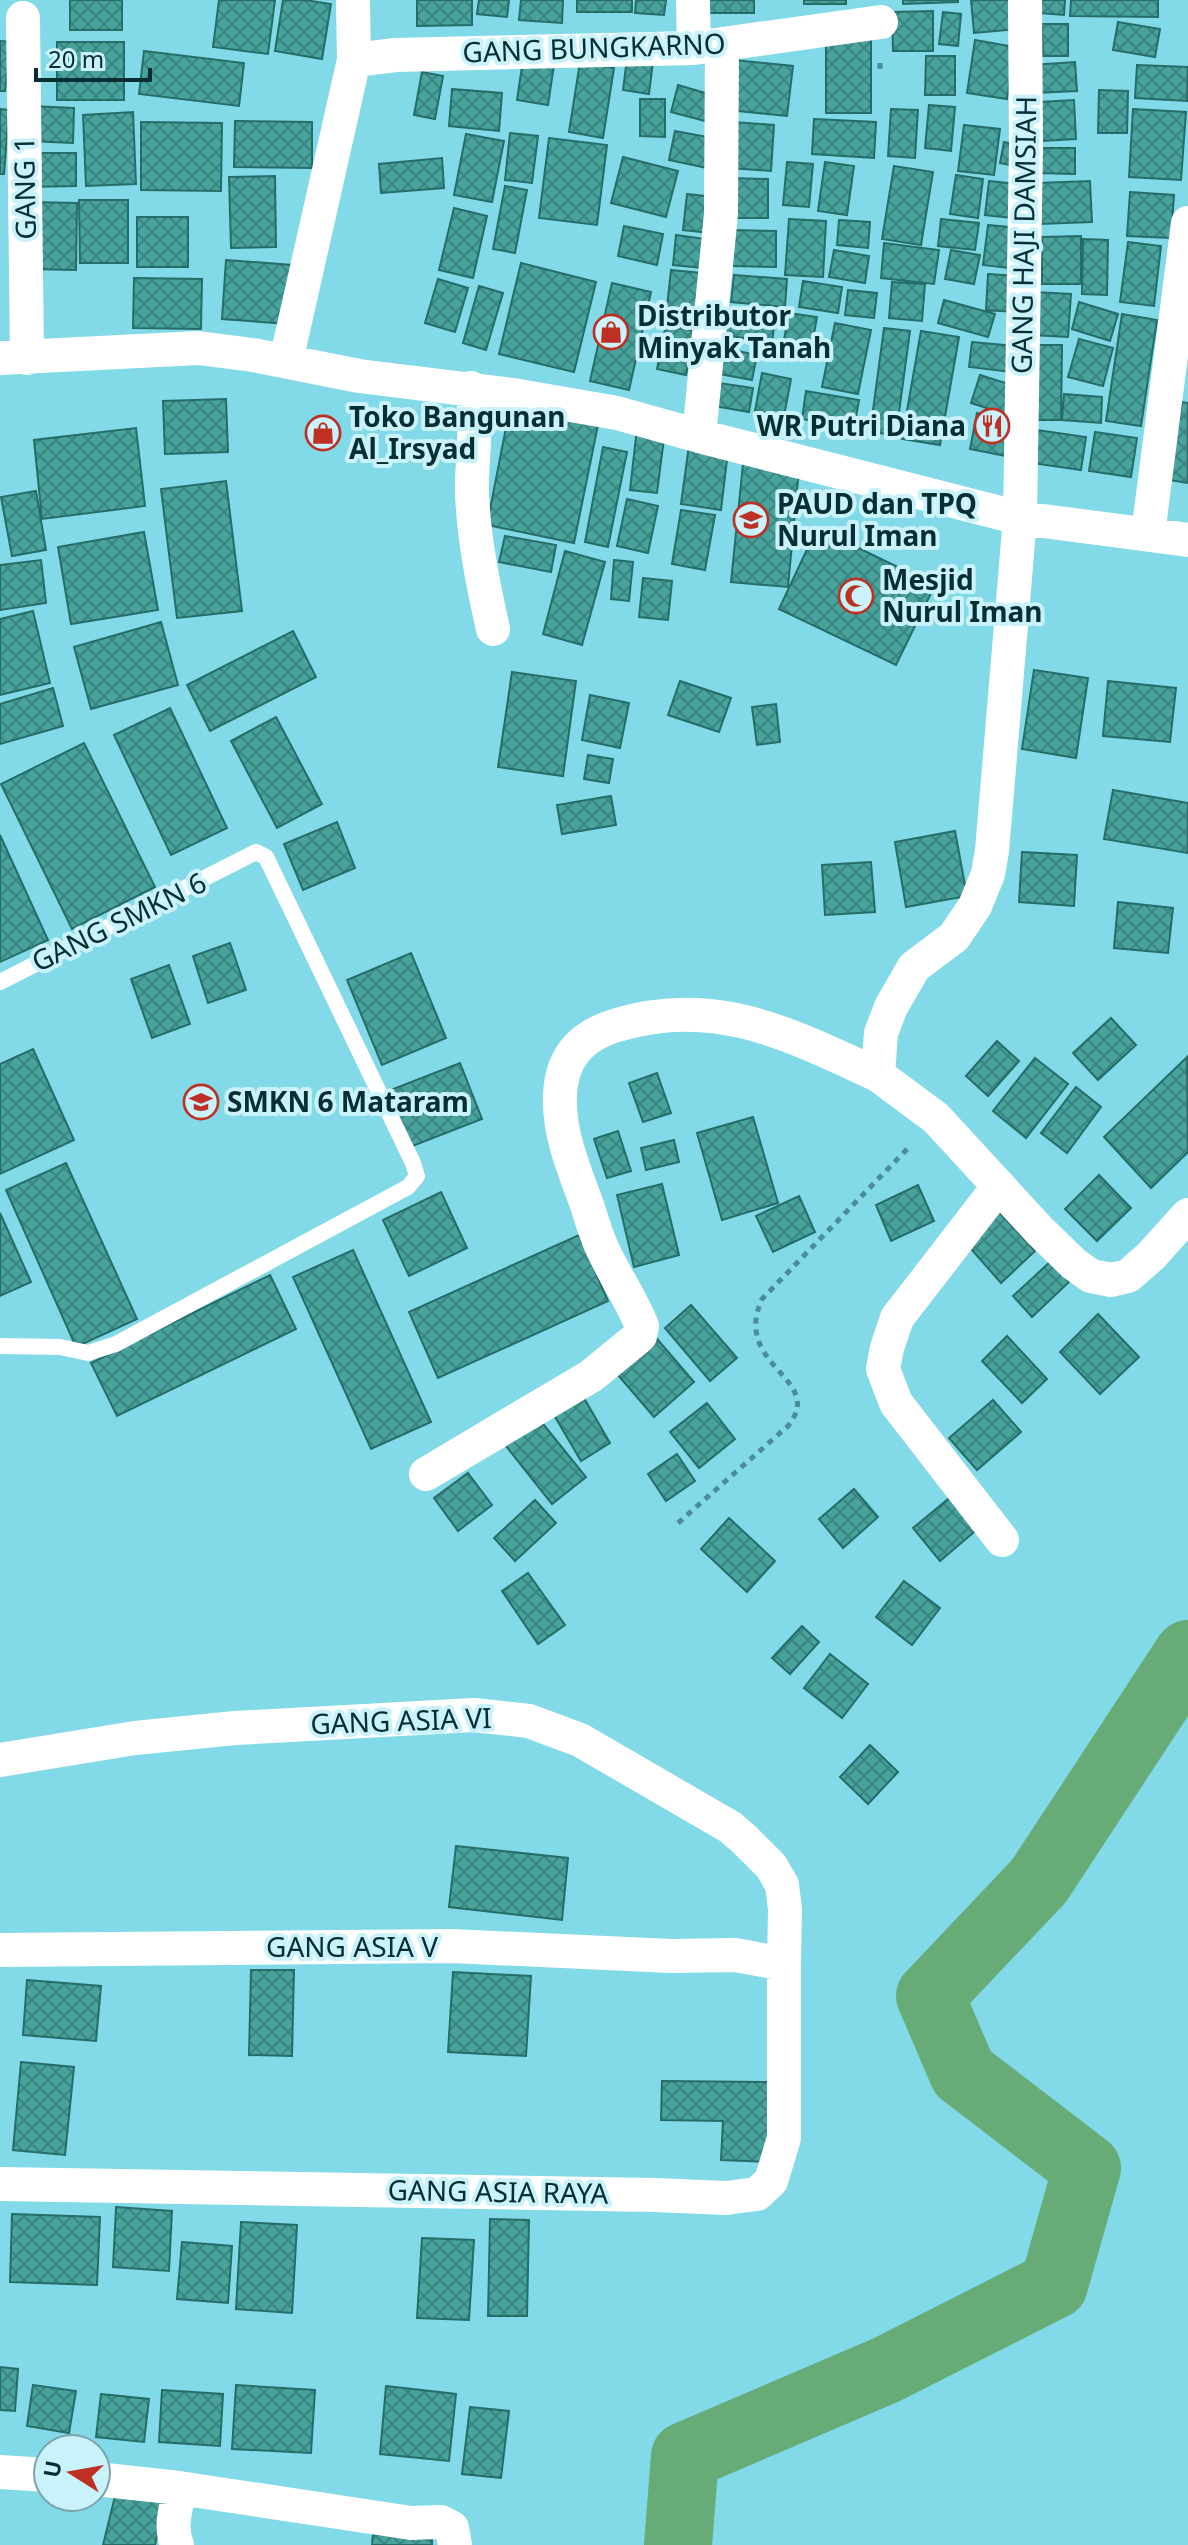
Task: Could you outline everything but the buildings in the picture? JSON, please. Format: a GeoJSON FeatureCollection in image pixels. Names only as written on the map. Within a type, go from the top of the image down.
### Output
{"type":"FeatureCollection","features":[{"type":"Feature","properties":{"kind":"street"},"geometry":{"type":"LineString","coordinates":[[286,361],[354,60],[353,0]]}},
{"type":"Feature","properties":{"kind":"street"},"geometry":{"type":"LineString","coordinates":[[693,0],[708,46],[721,214],[699,436]]}},
{"type":"Feature","properties":{"kind":"street","name":"GANG HAJI DAMSIAH"},"geometry":{"type":"LineString","coordinates":[[878,1075],[881,1033],[891,1007],[914,967],[954,937],[975,906],[988,874],[1020,518],[1026,147],[1025,0]]}},
{"type":"Feature","properties":{"kind":"street","name":"GANG 1"},"geometry":{"type":"LineString","coordinates":[[14,358],[23,18]]}},
{"type":"Feature","properties":{"kind":"street","name":"GANG BUNGKARNO"},"geometry":{"type":"LineString","coordinates":[[354,60],[396,55],[708,46],[881,22]]}},
{"type":"Feature","properties":{"kind":"street"},"geometry":{"type":"LineString","coordinates":[[1148,534],[1188,223]]}},
{"type":"Feature","properties":{"kind":"street"},"geometry":{"type":"LineString","coordinates":[[14,358],[198,348],[359,376],[471,388],[617,413],[1020,518],[1188,540]]}},
{"type":"Feature","properties":{"kind":"street"},"geometry":{"type":"LineString","coordinates":[[471,388],[475,406],[472,466],[476,541],[493,629]]}},
{"type":"Feature","properties":{"kind":"street"},"geometry":{"type":"LineString","coordinates":[[426,1474],[591,1376],[640,1336],[642,1326],[601,1247],[568,1150],[559,1101],[562,1077],[569,1060],[587,1037],[602,1029],[662,1015],[698,1013],[789,1034],[878,1075],[936,1118],[1074,1264],[1091,1276],[1111,1280],[1128,1276],[1188,1215]]}},
{"type":"Feature","properties":{"kind":"street"},"geometry":{"type":"LineString","coordinates":[[999,1186],[897,1318],[883,1369],[896,1403],[1002,1540]]}},
{"type":"Feature","properties":{"kind":"street","name":"GANG ASIA VI"},"geometry":{"type":"LineString","coordinates":[[0,1760],[135,1738],[235,1728],[474,1715],[529,1721],[580,1740],[730,1827],[744,1839],[771,1866],[782,1885],[784,1964]]}},
{"type":"Feature","properties":{"kind":"street","name":"GANG ASIA V"},"geometry":{"type":"LineString","coordinates":[[0,1950],[452,1946],[705,1955],[758,1958],[784,1964]]}},
{"type":"Feature","properties":{"kind":"street","name":"GANG ASIA RAYA"},"geometry":{"type":"LineString","coordinates":[[0,2184],[726,2198],[757,2194],[771,2181],[784,2138],[784,1964]]}},
{"type":"Feature","properties":{"kind":"street"},"geometry":{"type":"LineString","coordinates":[[0,2472],[32,2474]]}},
{"type":"Feature","properties":{"kind":"street"},"geometry":{"type":"LineString","coordinates":[[112,2481],[411,2523],[444,2523],[452,2528],[455,2545]]}},
{"type":"Feature","properties":{"kind":"street"},"geometry":{"type":"LineString","coordinates":[[177,2545],[172,2521],[179,2488]]}},
{"type":"Feature","properties":{"kind":"lane","name":"GANG SMKN 6"},"geometry":{"type":"LineString","coordinates":[[0,982],[256,852],[266,857],[417,1170],[417,1176],[408,1187],[116,1344],[88,1353],[60,1347],[0,1346]]}},
{"type":"Feature","properties":{"kind":"path"},"geometry":{"type":"LineString","coordinates":[[678,1523],[788,1426],[797,1413],[798,1402],[793,1387],[764,1355],[757,1340],[755,1315],[762,1299],[936,1118]]}},
{"type":"Feature","properties":{"kind":"waterway"},"geometry":{"type":"LineString","coordinates":[[678,2545],[685,2456],[886,2370],[1054,2285],[1087,2168],[963,2073],[930,1996],[1039,1881],[1188,1654]]}},
{"type":"Feature","properties":{"kind":"place","name":"Distributor Minyak Tanah"},"geometry":{"type":"Point","coordinates":[611,332]}},
{"type":"Feature","properties":{"kind":"place","name":"WR Putri Diana"},"geometry":{"type":"Point","coordinates":[992,426]}},
{"type":"Feature","properties":{"kind":"place","name":"Toko Bangunan Al_Irsyad"},"geometry":{"type":"Point","coordinates":[323,433]}},
{"type":"Feature","properties":{"kind":"place","name":"PAUD dan TPQ Nurul Iman"},"geometry":{"type":"Point","coordinates":[751,520]}},
{"type":"Feature","properties":{"kind":"place","name":"Mesjid Nurul Iman"},"geometry":{"type":"Point","coordinates":[856,596]}},
{"type":"Feature","properties":{"kind":"place","name":"SMKN 6 Mataram"},"geometry":{"type":"Point","coordinates":[201,1102]}}]}
